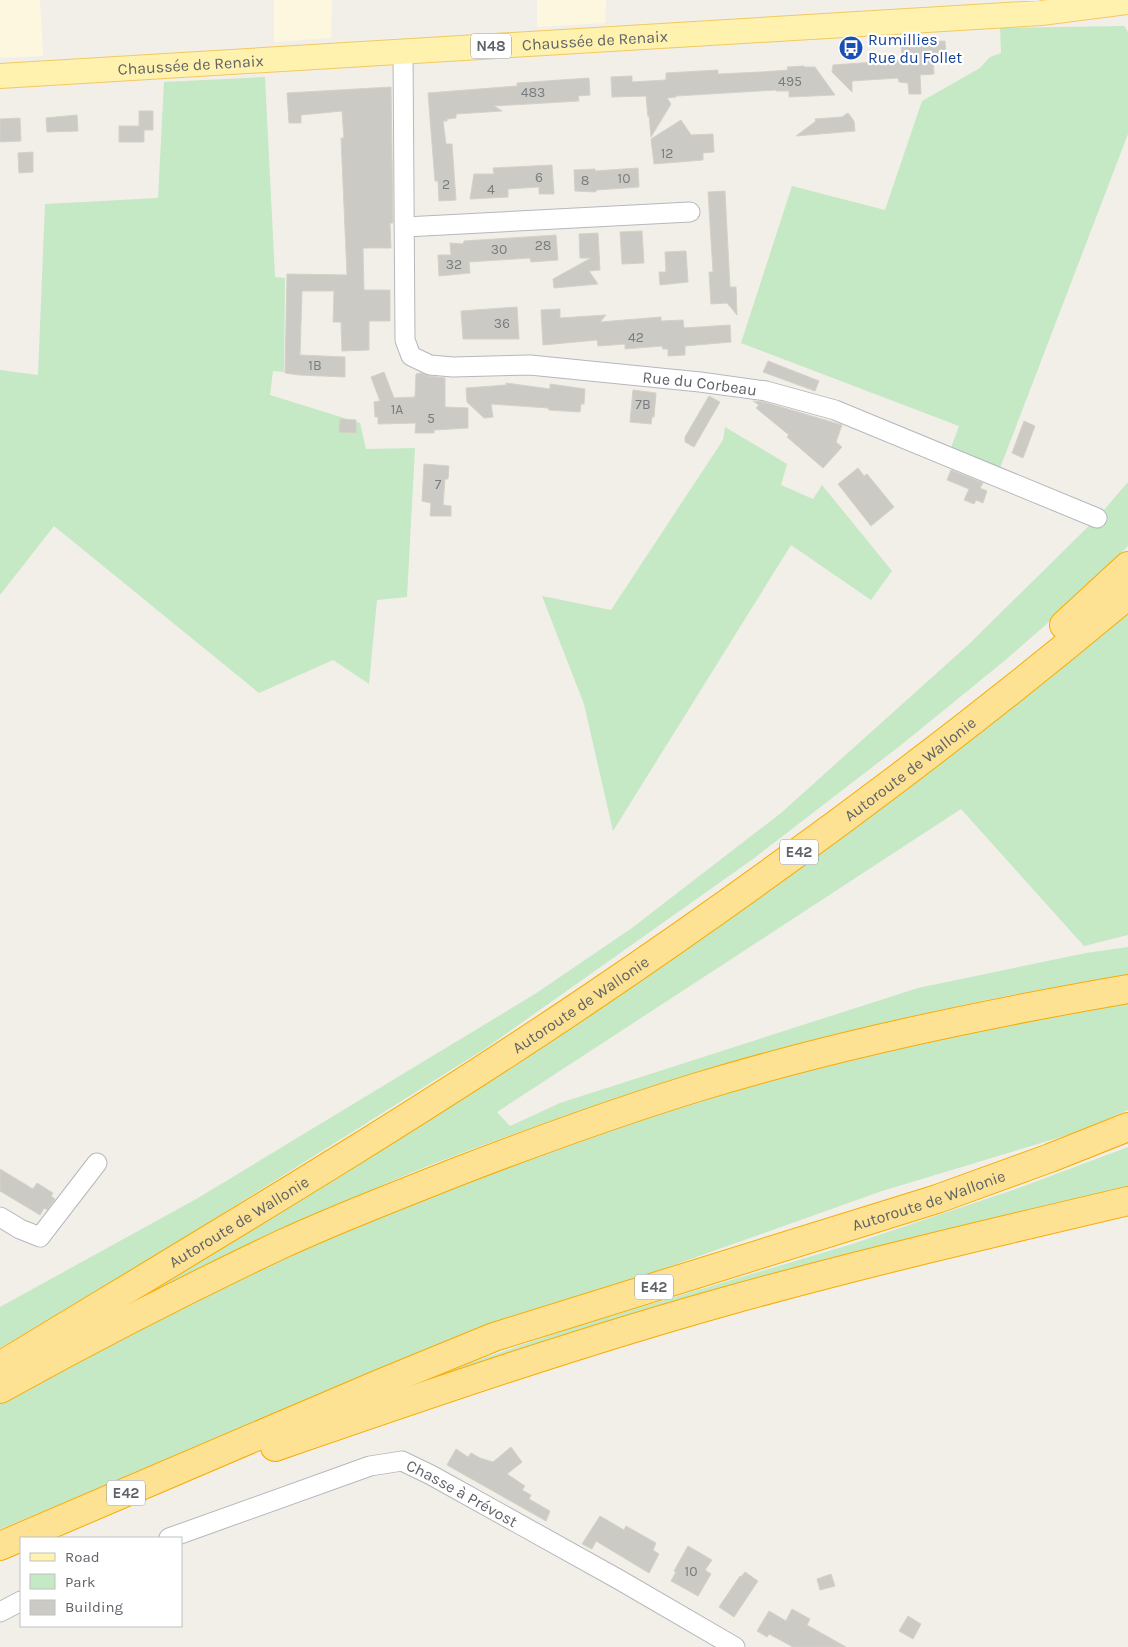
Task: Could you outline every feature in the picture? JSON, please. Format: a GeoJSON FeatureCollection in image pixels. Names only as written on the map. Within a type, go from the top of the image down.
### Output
{"type":"FeatureCollection","features":[{"type":"Feature","properties":{"kind":"highway"},"geometry":{"type":"LineString","coordinates":[[1010,691],[1029,657],[1128,566]]}},
{"type":"Feature","properties":{"kind":"highway","name":"Autoroute de Wallonie"},"geometry":{"type":"LineString","coordinates":[[0,1366],[300,1184],[582,1004],[715,912],[883,791],[1128,596]]}},
{"type":"Feature","properties":{"kind":"highway"},"geometry":{"type":"LineString","coordinates":[[0,1389],[152,1309],[282,1245],[389,1198],[591,1122],[699,1086],[820,1053],[950,1022],[1128,989]]}},
{"type":"Feature","properties":{"kind":"highway","name":"Autoroute de Wallonie"},"geometry":{"type":"LineString","coordinates":[[21,1537],[379,1384],[494,1337],[938,1199],[1128,1127]]}},
{"type":"Feature","properties":{"kind":"highway"},"geometry":{"type":"LineString","coordinates":[[188,1467],[265,1450],[492,1373],[732,1300],[910,1253],[1128,1201]]}},
{"type":"Feature","properties":{"kind":"highway","name":"Autoroute de Wallonie"},"geometry":{"type":"LineString","coordinates":[[0,1546],[20,1538]]}},
{"type":"Feature","properties":{"kind":"main road","name":"Chaussée de Renaix"},"geometry":{"type":"LineString","coordinates":[[0,76],[1041,13],[1128,2]]}},
{"type":"Feature","properties":{"kind":"main road","name":"Chaussée de Renaix"},"geometry":{"type":"LineString","coordinates":[[1041,13],[1128,18]]}},
{"type":"Feature","properties":{"kind":"street","name":"Rue du Corbeau"},"geometry":{"type":"LineString","coordinates":[[403,51],[405,340],[411,356],[430,365],[454,367],[530,365],[700,382],[766,391],[835,410],[1097,518]]}},
{"type":"Feature","properties":{"kind":"street"},"geometry":{"type":"LineString","coordinates":[[405,227],[690,212]]}},
{"type":"Feature","properties":{"kind":"street"},"geometry":{"type":"LineString","coordinates":[[0,1217],[20,1229],[40,1237],[97,1163]]}},
{"type":"Feature","properties":{"kind":"street","name":"Chasse à Prévost"},"geometry":{"type":"LineString","coordinates":[[172,1537],[370,1466],[402,1461],[431,1475],[601,1569],[735,1647]]}},
{"type":"Feature","properties":{"kind":"street"},"geometry":{"type":"LineString","coordinates":[[0,1612],[20,1602]]}},
{"type":"Feature","properties":{"kind":"shaded area"},"geometry":{"type":"Polygon","coordinates":[[[0,0],[40,0],[43,56],[0,58],[0,0]]]}},
{"type":"Feature","properties":{"kind":"shaded area"},"geometry":{"type":"Polygon","coordinates":[[[274,0],[332,0],[331,38],[274,42],[274,0]]]}},
{"type":"Feature","properties":{"kind":"shaded area"},"geometry":{"type":"Polygon","coordinates":[[[537,0],[606,0],[605,23],[537,27],[537,0]]]}},
{"type":"Feature","properties":{"kind":"green space"},"geometry":{"type":"Polygon","coordinates":[[[1124,26],[1128,32],[1128,134],[997,476],[948,456],[959,426],[741,343],[792,186],[885,210],[922,101],[980,68],[990,57],[1001,53],[1000,28],[1124,26]]]}},
{"type":"Feature","properties":{"kind":"green space"},"geometry":{"type":"Polygon","coordinates":[[[265,77],[275,277],[285,278],[284,372],[273,371],[270,395],[360,423],[366,449],[415,448],[407,597],[377,600],[369,684],[333,660],[259,693],[54,526],[0,595],[0,370],[38,375],[45,204],[158,198],[164,82],[265,77]]]}},
{"type":"Feature","properties":{"kind":"green space"},"geometry":{"type":"Polygon","coordinates":[[[725,427],[787,464],[781,485],[813,499],[822,485],[892,571],[871,600],[791,545],[613,831],[584,704],[542,596],[611,610],[723,440],[725,427]]]}},
{"type":"Feature","properties":{"kind":"green space"},"geometry":{"type":"Polygon","coordinates":[[[1128,482],[1128,546],[1074,600],[1003,662],[901,745],[753,859],[486,1048],[163,1251],[0,1348],[0,1307],[198,1198],[535,994],[632,928],[781,813],[968,645],[1097,518],[1128,482]]]}},
{"type":"Feature","properties":{"kind":"green space"},"geometry":{"type":"Polygon","coordinates":[[[1128,611],[1128,935],[1084,946],[961,809],[497,1112],[510,1126],[560,1103],[918,988],[1086,953],[1128,947],[1128,975],[935,1011],[807,1042],[681,1079],[549,1122],[391,1181],[266,1239],[102,1320],[1128,611]]]}},
{"type":"Feature","properties":{"kind":"green space"},"geometry":{"type":"Polygon","coordinates":[[[1128,1002],[1128,1110],[1081,1131],[882,1191],[643,1276],[439,1344],[0,1529],[0,1401],[296,1250],[496,1166],[719,1091],[851,1058],[1076,1010],[1128,1002]]]}},
{"type":"Feature","properties":{"kind":"green space"},"geometry":{"type":"Polygon","coordinates":[[[1128,1147],[1128,1191],[383,1399],[470,1363],[565,1330],[852,1244],[1013,1190],[1128,1147]]]}},
{"type":"Feature","properties":{"kind":"building"},"geometry":{"type":"Polygon","coordinates":[[[945,41],[946,53],[933,54],[934,74],[920,75],[921,94],[909,94],[908,83],[899,82],[898,78],[852,81],[852,92],[832,72],[833,65],[902,60],[901,43],[945,41]]]}},
{"type":"Feature","properties":{"kind":"building"},"geometry":{"type":"Polygon","coordinates":[[[787,67],[815,67],[835,95],[789,97],[789,91],[776,90],[667,98],[671,104],[651,137],[646,96],[612,97],[611,77],[632,76],[632,82],[666,80],[666,73],[718,70],[718,74],[761,72],[788,70],[787,67]]]}},
{"type":"Feature","properties":{"kind":"building"},"geometry":{"type":"Polygon","coordinates":[[[589,78],[590,95],[578,96],[579,101],[494,106],[502,111],[456,114],[456,118],[443,121],[446,144],[452,144],[456,200],[439,201],[438,181],[435,181],[428,93],[517,86],[517,83],[589,78]]]}},
{"type":"Feature","properties":{"kind":"building"},"geometry":{"type":"Polygon","coordinates":[[[391,87],[393,223],[390,223],[391,248],[363,248],[364,290],[390,290],[390,321],[369,321],[369,350],[342,351],[341,322],[333,322],[334,291],[302,291],[300,355],[345,357],[345,377],[285,373],[287,274],[347,275],[341,138],[344,138],[342,111],[301,115],[301,123],[289,123],[287,93],[391,87]]]}},
{"type":"Feature","properties":{"kind":"building"},"geometry":{"type":"Polygon","coordinates":[[[139,111],[153,111],[153,130],[144,130],[144,142],[119,142],[119,126],[139,126],[139,111]]]}},
{"type":"Feature","properties":{"kind":"building"},"geometry":{"type":"Polygon","coordinates":[[[848,113],[854,121],[855,131],[796,136],[816,121],[815,119],[842,117],[848,113]]]}},
{"type":"Feature","properties":{"kind":"building"},"geometry":{"type":"Polygon","coordinates":[[[77,115],[78,131],[47,132],[46,118],[77,115]]]}},
{"type":"Feature","properties":{"kind":"building"},"geometry":{"type":"Polygon","coordinates":[[[20,118],[21,141],[0,142],[0,119],[20,118]]]}},
{"type":"Feature","properties":{"kind":"building"},"geometry":{"type":"Polygon","coordinates":[[[681,120],[691,135],[713,134],[714,152],[703,153],[703,160],[654,164],[651,139],[681,120]]]}},
{"type":"Feature","properties":{"kind":"building"},"geometry":{"type":"Polygon","coordinates":[[[33,152],[33,172],[19,173],[18,153],[33,152]]]}},
{"type":"Feature","properties":{"kind":"building"},"geometry":{"type":"Polygon","coordinates":[[[552,165],[554,194],[539,194],[539,187],[508,189],[508,197],[470,199],[474,174],[494,174],[493,168],[552,165]]]}},
{"type":"Feature","properties":{"kind":"building"},"geometry":{"type":"Polygon","coordinates":[[[638,168],[639,187],[596,190],[596,192],[575,191],[574,170],[595,169],[595,171],[638,168]]]}},
{"type":"Feature","properties":{"kind":"building"},"geometry":{"type":"Polygon","coordinates":[[[725,191],[730,287],[736,287],[737,315],[727,303],[711,304],[709,272],[713,272],[708,192],[725,191]]]}},
{"type":"Feature","properties":{"kind":"building"},"geometry":{"type":"Polygon","coordinates":[[[642,231],[644,263],[622,264],[620,232],[642,231]]]}},
{"type":"Feature","properties":{"kind":"building"},"geometry":{"type":"Polygon","coordinates":[[[598,233],[600,270],[589,271],[598,284],[554,288],[553,279],[591,258],[580,258],[579,234],[598,233]]]}},
{"type":"Feature","properties":{"kind":"building"},"geometry":{"type":"Polygon","coordinates":[[[556,235],[558,260],[531,262],[530,258],[469,262],[470,273],[439,276],[438,255],[451,255],[450,243],[463,244],[464,241],[556,235]]]}},
{"type":"Feature","properties":{"kind":"building"},"geometry":{"type":"Polygon","coordinates":[[[686,251],[688,282],[660,285],[659,272],[666,272],[665,252],[686,251]]]}},
{"type":"Feature","properties":{"kind":"building"},"geometry":{"type":"Polygon","coordinates":[[[517,307],[519,339],[463,339],[461,311],[517,307]]]}},
{"type":"Feature","properties":{"kind":"building"},"geometry":{"type":"Polygon","coordinates":[[[560,309],[560,318],[606,315],[600,322],[661,317],[661,321],[683,320],[684,328],[730,325],[731,342],[685,346],[685,355],[668,356],[668,349],[663,349],[662,346],[625,349],[625,344],[598,346],[597,340],[543,345],[541,310],[560,309]]]}},
{"type":"Feature","properties":{"kind":"building"},"geometry":{"type":"Polygon","coordinates":[[[768,361],[819,381],[815,391],[763,372],[768,361]]]}},
{"type":"Feature","properties":{"kind":"building"},"geometry":{"type":"Polygon","coordinates":[[[384,372],[394,398],[415,397],[416,374],[421,373],[445,378],[445,407],[468,408],[468,428],[434,430],[434,433],[415,433],[416,423],[378,424],[378,417],[375,417],[374,402],[380,401],[371,377],[384,372]]]}},
{"type":"Feature","properties":{"kind":"building"},"geometry":{"type":"Polygon","coordinates":[[[506,383],[550,389],[550,384],[585,389],[584,404],[581,404],[580,412],[491,404],[493,417],[484,418],[467,402],[466,388],[506,385],[506,383]]]}},
{"type":"Feature","properties":{"kind":"building"},"geometry":{"type":"Polygon","coordinates":[[[633,390],[656,393],[654,417],[652,417],[651,424],[630,422],[633,390]]]}},
{"type":"Feature","properties":{"kind":"building"},"geometry":{"type":"Polygon","coordinates":[[[709,396],[720,402],[694,447],[685,442],[685,437],[709,396]]]}},
{"type":"Feature","properties":{"kind":"building"},"geometry":{"type":"Polygon","coordinates":[[[753,401],[764,402],[842,425],[836,442],[842,447],[823,468],[787,437],[789,435],[756,408],[759,405],[753,401]]]}},
{"type":"Feature","properties":{"kind":"building"},"geometry":{"type":"Polygon","coordinates":[[[340,419],[356,420],[356,433],[339,432],[340,419]]]}},
{"type":"Feature","properties":{"kind":"building"},"geometry":{"type":"Polygon","coordinates":[[[1024,421],[1035,426],[1023,458],[1012,453],[1024,421]]]}},
{"type":"Feature","properties":{"kind":"building"},"geometry":{"type":"Polygon","coordinates":[[[424,464],[449,466],[448,479],[445,479],[443,505],[451,506],[451,516],[430,516],[431,503],[422,501],[424,464]]]}},
{"type":"Feature","properties":{"kind":"building"},"geometry":{"type":"Polygon","coordinates":[[[858,468],[864,476],[867,474],[894,507],[871,526],[838,484],[858,468]]]}},
{"type":"Feature","properties":{"kind":"building"},"geometry":{"type":"Polygon","coordinates":[[[951,470],[983,483],[980,488],[987,491],[983,503],[976,500],[974,504],[964,500],[969,489],[947,480],[951,470]]]}},
{"type":"Feature","properties":{"kind":"building"},"geometry":{"type":"Polygon","coordinates":[[[0,1169],[33,1189],[37,1183],[53,1193],[51,1196],[55,1199],[47,1210],[44,1208],[40,1215],[0,1191],[0,1169]]]}},
{"type":"Feature","properties":{"kind":"building"},"geometry":{"type":"Polygon","coordinates":[[[511,1447],[522,1462],[507,1474],[525,1486],[522,1490],[531,1495],[529,1499],[550,1511],[546,1521],[447,1465],[456,1449],[468,1457],[471,1453],[493,1462],[511,1447]]]}},
{"type":"Feature","properties":{"kind":"building"},"geometry":{"type":"Polygon","coordinates":[[[600,1516],[624,1530],[626,1526],[656,1543],[653,1550],[659,1554],[649,1573],[596,1541],[592,1549],[582,1544],[600,1516]]]}},
{"type":"Feature","properties":{"kind":"building"},"geometry":{"type":"Polygon","coordinates":[[[688,1546],[712,1560],[705,1570],[711,1574],[698,1596],[671,1581],[676,1572],[674,1571],[688,1546]]]}},
{"type":"Feature","properties":{"kind":"building"},"geometry":{"type":"Polygon","coordinates":[[[745,1572],[758,1581],[734,1617],[719,1607],[740,1576],[745,1572]]]}},
{"type":"Feature","properties":{"kind":"building"},"geometry":{"type":"Polygon","coordinates":[[[831,1574],[835,1586],[820,1590],[817,1579],[831,1574]]]}},
{"type":"Feature","properties":{"kind":"building"},"geometry":{"type":"Polygon","coordinates":[[[792,1609],[810,1619],[807,1625],[846,1647],[793,1647],[769,1634],[767,1637],[757,1631],[769,1611],[786,1621],[792,1609]]]}},
{"type":"Feature","properties":{"kind":"building"},"geometry":{"type":"Polygon","coordinates":[[[908,1616],[921,1624],[913,1639],[899,1631],[908,1616]]]}},
{"type":"Feature","properties":{"kind":"place","name":"Rumillies Rue du Follet"},"geometry":{"type":"Point","coordinates":[851,48]}}]}
